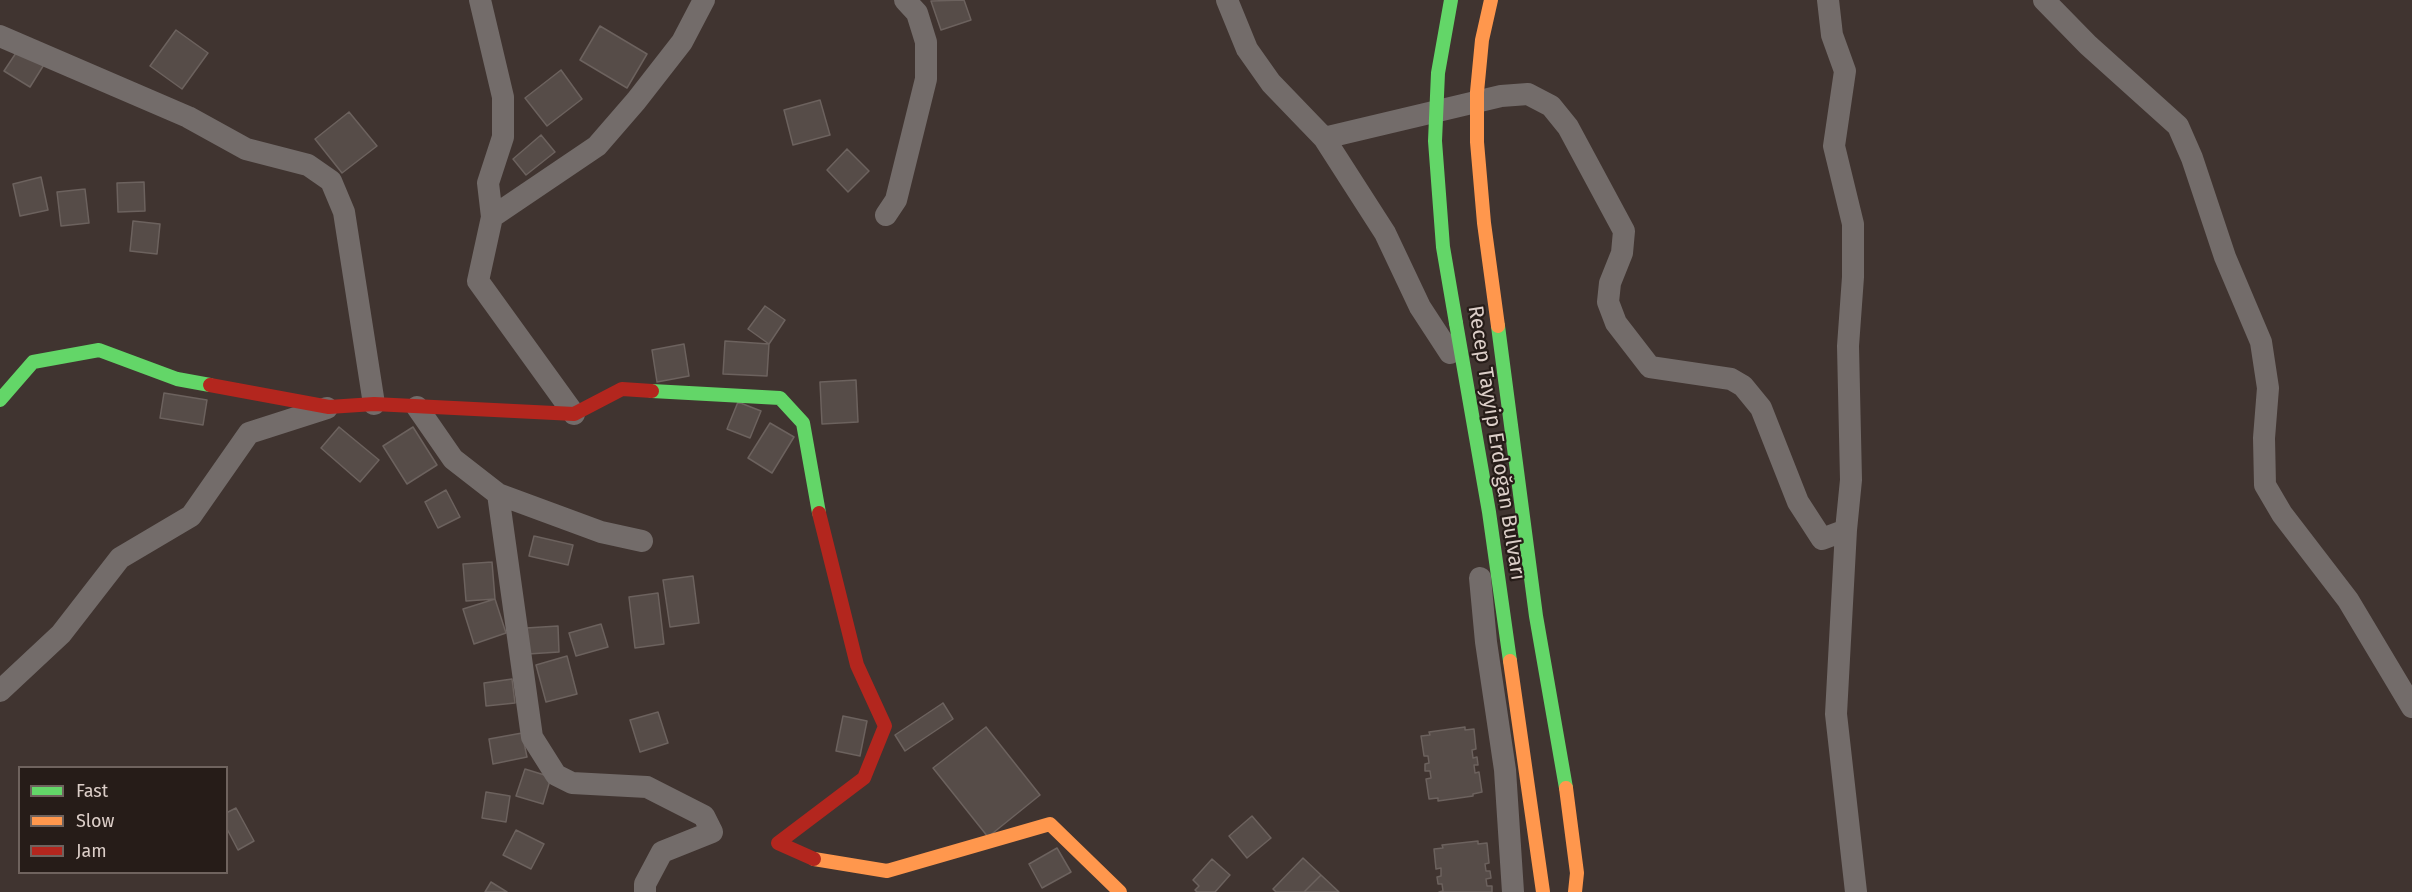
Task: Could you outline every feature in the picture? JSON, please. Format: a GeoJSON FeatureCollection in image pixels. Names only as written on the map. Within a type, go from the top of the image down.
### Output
{"type":"FeatureCollection","features":[{"type":"Feature","properties":{"kind":"main road","name":"Recep Tayyip Erdoğan Bulvarı"},"geometry":{"type":"LineString","coordinates":[[1451,0],[1438,73],[1435,141],[1443,247],[1489,512],[1498,589],[1543,892]]}},
{"type":"Feature","properties":{"kind":"main road","name":"Recep Tayyip Erdoğan Bulvarı"},"geometry":{"type":"LineString","coordinates":[[1491,0],[1482,40],[1477,92],[1477,142],[1484,223],[1536,616],[1563,761],[1577,873],[1575,892]]}},
{"type":"Feature","properties":{"kind":"main road"},"geometry":{"type":"LineString","coordinates":[[0,400],[33,362],[99,350],[177,379],[329,407],[374,404],[574,414],[622,389],[780,398],[803,423],[821,522],[857,665],[885,726],[864,778],[778,843],[816,861],[887,871],[1050,824],[1120,892]]}},
{"type":"Feature","properties":{"kind":"street"},"geometry":{"type":"LineString","coordinates":[[480,0],[503,98],[503,137],[488,183],[492,217],[478,281],[574,414]]}},
{"type":"Feature","properties":{"kind":"street"},"geometry":{"type":"LineString","coordinates":[[492,217],[597,146],[682,42],[704,0]]}},
{"type":"Feature","properties":{"kind":"street"},"geometry":{"type":"LineString","coordinates":[[886,215],[896,200],[926,79],[926,42],[917,13],[905,0]]}},
{"type":"Feature","properties":{"kind":"street"},"geometry":{"type":"LineString","coordinates":[[1227,0],[1247,49],[1271,82],[1324,138],[1385,233],[1420,307],[1450,353]]}},
{"type":"Feature","properties":{"kind":"street"},"geometry":{"type":"LineString","coordinates":[[1828,0],[1832,35],[1845,71],[1834,146],[1852,224],[1853,277],[1848,346],[1851,480],[1836,714],[1856,892]]}},
{"type":"Feature","properties":{"kind":"street"},"geometry":{"type":"LineString","coordinates":[[2044,0],[2088,45],[2178,126],[2192,158],[2225,257],[2261,342],[2268,388],[2264,438],[2265,484],[2282,514],[2348,600],[2412,707]]}},
{"type":"Feature","properties":{"kind":"street"},"geometry":{"type":"LineString","coordinates":[[0,36],[188,117],[246,149],[308,165],[331,181],[345,212],[374,404]]}},
{"type":"Feature","properties":{"kind":"street"},"geometry":{"type":"LineString","coordinates":[[1324,138],[1501,96],[1528,94],[1551,106],[1569,127],[1624,231],[1622,253],[1610,283],[1608,302],[1616,324],[1650,366],[1731,379],[1743,386],[1761,408],[1798,502],[1822,539],[1846,530]]}},
{"type":"Feature","properties":{"kind":"street"},"geometry":{"type":"LineString","coordinates":[[417,406],[453,459],[498,494],[601,532],[642,541]]}},
{"type":"Feature","properties":{"kind":"street"},"geometry":{"type":"LineString","coordinates":[[0,691],[61,634],[120,558],[191,516],[249,433],[329,407]]}},
{"type":"Feature","properties":{"kind":"street"},"geometry":{"type":"LineString","coordinates":[[498,494],[532,737],[556,775],[572,783],[646,787],[704,816],[712,831],[662,852],[645,884],[645,892]]}},
{"type":"Feature","properties":{"kind":"street"},"geometry":{"type":"LineString","coordinates":[[1480,578],[1486,642],[1505,770],[1513,892]]}},
{"type":"Feature","properties":{"kind":"building"},"geometry":{"type":"Polygon","coordinates":[[[964,0],[971,20],[941,30],[931,1],[964,0]]]}},
{"type":"Feature","properties":{"kind":"building"},"geometry":{"type":"Polygon","coordinates":[[[600,26],[647,54],[627,88],[580,60],[600,26]]]}},
{"type":"Feature","properties":{"kind":"building"},"geometry":{"type":"Polygon","coordinates":[[[176,30],[208,53],[182,89],[150,66],[176,30]]]}},
{"type":"Feature","properties":{"kind":"building"},"geometry":{"type":"Polygon","coordinates":[[[20,47],[45,63],[30,87],[4,71],[20,47]]]}},
{"type":"Feature","properties":{"kind":"building"},"geometry":{"type":"Polygon","coordinates":[[[561,70],[582,99],[547,126],[525,98],[561,70]]]}},
{"type":"Feature","properties":{"kind":"building"},"geometry":{"type":"Polygon","coordinates":[[[820,100],[830,135],[793,145],[784,110],[820,100]]]}},
{"type":"Feature","properties":{"kind":"building"},"geometry":{"type":"Polygon","coordinates":[[[349,112],[377,146],[342,173],[315,139],[349,112]]]}},
{"type":"Feature","properties":{"kind":"building"},"geometry":{"type":"Polygon","coordinates":[[[541,135],[555,152],[526,175],[513,159],[541,135]]]}},
{"type":"Feature","properties":{"kind":"building"},"geometry":{"type":"Polygon","coordinates":[[[847,149],[869,171],[848,192],[827,170],[847,149]]]}},
{"type":"Feature","properties":{"kind":"building"},"geometry":{"type":"Polygon","coordinates":[[[41,177],[48,210],[20,216],[13,184],[41,177]]]}},
{"type":"Feature","properties":{"kind":"building"},"geometry":{"type":"Polygon","coordinates":[[[144,182],[145,211],[118,212],[117,183],[144,182]]]}},
{"type":"Feature","properties":{"kind":"building"},"geometry":{"type":"Polygon","coordinates":[[[85,189],[89,223],[61,226],[57,192],[85,189]]]}},
{"type":"Feature","properties":{"kind":"building"},"geometry":{"type":"Polygon","coordinates":[[[133,221],[160,224],[157,254],[130,251],[133,221]]]}},
{"type":"Feature","properties":{"kind":"building"},"geometry":{"type":"Polygon","coordinates":[[[765,306],[785,320],[769,344],[748,329],[765,306]]]}},
{"type":"Feature","properties":{"kind":"building"},"geometry":{"type":"Polygon","coordinates":[[[725,341],[769,344],[767,376],[723,374],[725,341]]]}},
{"type":"Feature","properties":{"kind":"building"},"geometry":{"type":"Polygon","coordinates":[[[684,344],[689,376],[657,382],[652,350],[684,344]]]}},
{"type":"Feature","properties":{"kind":"building"},"geometry":{"type":"Polygon","coordinates":[[[856,380],[858,422],[822,424],[820,382],[856,380]]]}},
{"type":"Feature","properties":{"kind":"building"},"geometry":{"type":"Polygon","coordinates":[[[164,393],[207,400],[203,425],[160,418],[164,393]]]}},
{"type":"Feature","properties":{"kind":"building"},"geometry":{"type":"Polygon","coordinates":[[[738,402],[761,411],[750,438],[727,429],[738,402]]]}},
{"type":"Feature","properties":{"kind":"building"},"geometry":{"type":"Polygon","coordinates":[[[770,423],[794,437],[772,473],[748,458],[770,423]]]}},
{"type":"Feature","properties":{"kind":"building"},"geometry":{"type":"Polygon","coordinates":[[[339,427],[379,460],[360,482],[321,448],[339,427]]]}},
{"type":"Feature","properties":{"kind":"building"},"geometry":{"type":"Polygon","coordinates":[[[413,427],[437,465],[407,484],[383,446],[413,427]]]}},
{"type":"Feature","properties":{"kind":"building"},"geometry":{"type":"Polygon","coordinates":[[[446,490],[460,517],[438,528],[425,502],[446,490]]]}},
{"type":"Feature","properties":{"kind":"building"},"geometry":{"type":"Polygon","coordinates":[[[534,536],[573,545],[568,565],[529,556],[534,536]]]}},
{"type":"Feature","properties":{"kind":"building"},"geometry":{"type":"Polygon","coordinates":[[[492,562],[495,599],[466,601],[463,564],[492,562]]]}},
{"type":"Feature","properties":{"kind":"building"},"geometry":{"type":"Polygon","coordinates":[[[693,576],[699,623],[670,627],[663,580],[693,576]]]}},
{"type":"Feature","properties":{"kind":"building"},"geometry":{"type":"Polygon","coordinates":[[[658,593],[664,644],[635,648],[629,597],[658,593]]]}},
{"type":"Feature","properties":{"kind":"building"},"geometry":{"type":"Polygon","coordinates":[[[495,599],[506,633],[474,644],[463,609],[495,599]]]}},
{"type":"Feature","properties":{"kind":"building"},"geometry":{"type":"Polygon","coordinates":[[[601,624],[608,647],[576,656],[569,633],[601,624]]]}},
{"type":"Feature","properties":{"kind":"building"},"geometry":{"type":"Polygon","coordinates":[[[558,626],[559,652],[528,654],[526,628],[558,626]]]}},
{"type":"Feature","properties":{"kind":"building"},"geometry":{"type":"Polygon","coordinates":[[[567,656],[577,694],[546,702],[536,665],[567,656]]]}},
{"type":"Feature","properties":{"kind":"building"},"geometry":{"type":"Polygon","coordinates":[[[512,679],[515,703],[486,706],[484,683],[512,679]]]}},
{"type":"Feature","properties":{"kind":"building"},"geometry":{"type":"Polygon","coordinates":[[[943,703],[953,719],[905,751],[895,735],[943,703]]]}},
{"type":"Feature","properties":{"kind":"building"},"geometry":{"type":"Polygon","coordinates":[[[658,712],[668,743],[640,752],[630,720],[658,712]]]}},
{"type":"Feature","properties":{"kind":"building"},"geometry":{"type":"Polygon","coordinates":[[[843,716],[867,721],[860,756],[836,751],[843,716]]]}},
{"type":"Feature","properties":{"kind":"building"},"geometry":{"type":"Polygon","coordinates":[[[986,727],[1040,795],[988,837],[933,768],[986,727]]]}},
{"type":"Feature","properties":{"kind":"building"},"geometry":{"type":"Polygon","coordinates":[[[1465,727],[1465,730],[1474,729],[1476,749],[1472,750],[1473,758],[1477,757],[1478,765],[1474,765],[1475,773],[1479,772],[1482,792],[1473,794],[1473,796],[1438,801],[1438,798],[1429,799],[1426,779],[1431,778],[1430,771],[1425,771],[1425,764],[1429,763],[1428,756],[1424,756],[1421,736],[1430,735],[1429,732],[1465,727]]]}},
{"type":"Feature","properties":{"kind":"building"},"geometry":{"type":"Polygon","coordinates":[[[522,733],[527,757],[493,764],[489,739],[522,733]]]}},
{"type":"Feature","properties":{"kind":"building"},"geometry":{"type":"Polygon","coordinates":[[[525,769],[551,777],[543,804],[516,796],[525,769]]]}},
{"type":"Feature","properties":{"kind":"building"},"geometry":{"type":"Polygon","coordinates":[[[486,792],[510,796],[506,822],[482,818],[486,792]]]}},
{"type":"Feature","properties":{"kind":"building"},"geometry":{"type":"Polygon","coordinates":[[[236,808],[254,841],[238,850],[228,831],[228,812],[236,808]]]}},
{"type":"Feature","properties":{"kind":"building"},"geometry":{"type":"Polygon","coordinates":[[[1252,816],[1271,838],[1247,858],[1229,836],[1252,816]]]}},
{"type":"Feature","properties":{"kind":"building"},"geometry":{"type":"Polygon","coordinates":[[[516,830],[544,844],[531,869],[503,855],[516,830]]]}},
{"type":"Feature","properties":{"kind":"building"},"geometry":{"type":"Polygon","coordinates":[[[1478,841],[1478,844],[1487,843],[1489,863],[1485,864],[1486,871],[1490,871],[1491,878],[1486,879],[1487,886],[1492,886],[1492,892],[1439,892],[1443,891],[1442,884],[1438,884],[1437,877],[1441,876],[1441,868],[1436,869],[1434,849],[1443,848],[1442,845],[1478,841]]]}},
{"type":"Feature","properties":{"kind":"building"},"geometry":{"type":"Polygon","coordinates":[[[1057,848],[1071,872],[1042,888],[1029,864],[1057,848]]]}},
{"type":"Feature","properties":{"kind":"building"},"geometry":{"type":"Polygon","coordinates":[[[1303,858],[1321,875],[1304,892],[1276,892],[1273,889],[1303,858]]]}},
{"type":"Feature","properties":{"kind":"building"},"geometry":{"type":"Polygon","coordinates":[[[1212,859],[1230,875],[1215,892],[1197,892],[1195,890],[1199,886],[1193,880],[1212,859]]]}},
{"type":"Feature","properties":{"kind":"building"},"geometry":{"type":"Polygon","coordinates":[[[1321,875],[1339,892],[1304,892],[1321,875]]]}},
{"type":"Feature","properties":{"kind":"building"},"geometry":{"type":"Polygon","coordinates":[[[491,882],[507,892],[485,892],[491,882]]]}},
{"type":"Feature","properties":{"kind":"traffic: fast"},"geometry":{"type":"LineString","coordinates":[[1451,0],[1438,73],[1435,141],[1443,247],[1456,323]]}},
{"type":"Feature","properties":{"kind":"traffic: fast"},"geometry":{"type":"LineString","coordinates":[[1456,323],[1489,512],[1510,661]]}},
{"type":"Feature","properties":{"kind":"traffic: fast"},"geometry":{"type":"LineString","coordinates":[[1498,326],[1536,616],[1566,788]]}},
{"type":"Feature","properties":{"kind":"traffic: fast"},"geometry":{"type":"LineString","coordinates":[[0,400],[33,362],[99,350],[177,379],[210,385]]}},
{"type":"Feature","properties":{"kind":"traffic: fast"},"geometry":{"type":"LineString","coordinates":[[652,391],[780,398],[803,423],[819,513]]}},
{"type":"Feature","properties":{"kind":"traffic: slow"},"geometry":{"type":"LineString","coordinates":[[1491,0],[1482,40],[1477,92],[1477,142],[1484,223],[1498,326]]}},
{"type":"Feature","properties":{"kind":"traffic: slow"},"geometry":{"type":"LineString","coordinates":[[1510,661],[1543,892]]}},
{"type":"Feature","properties":{"kind":"traffic: slow"},"geometry":{"type":"LineString","coordinates":[[1566,788],[1577,873],[1575,892]]}},
{"type":"Feature","properties":{"kind":"traffic: slow"},"geometry":{"type":"LineString","coordinates":[[814,859],[887,871],[1050,824],[1120,892]]}},
{"type":"Feature","properties":{"kind":"traffic: jam"},"geometry":{"type":"LineString","coordinates":[[210,385],[329,407],[374,404],[574,414],[622,389],[652,391]]}},
{"type":"Feature","properties":{"kind":"traffic: jam"},"geometry":{"type":"LineString","coordinates":[[814,859],[778,843],[864,778],[885,726],[857,665],[819,513]]}}]}
